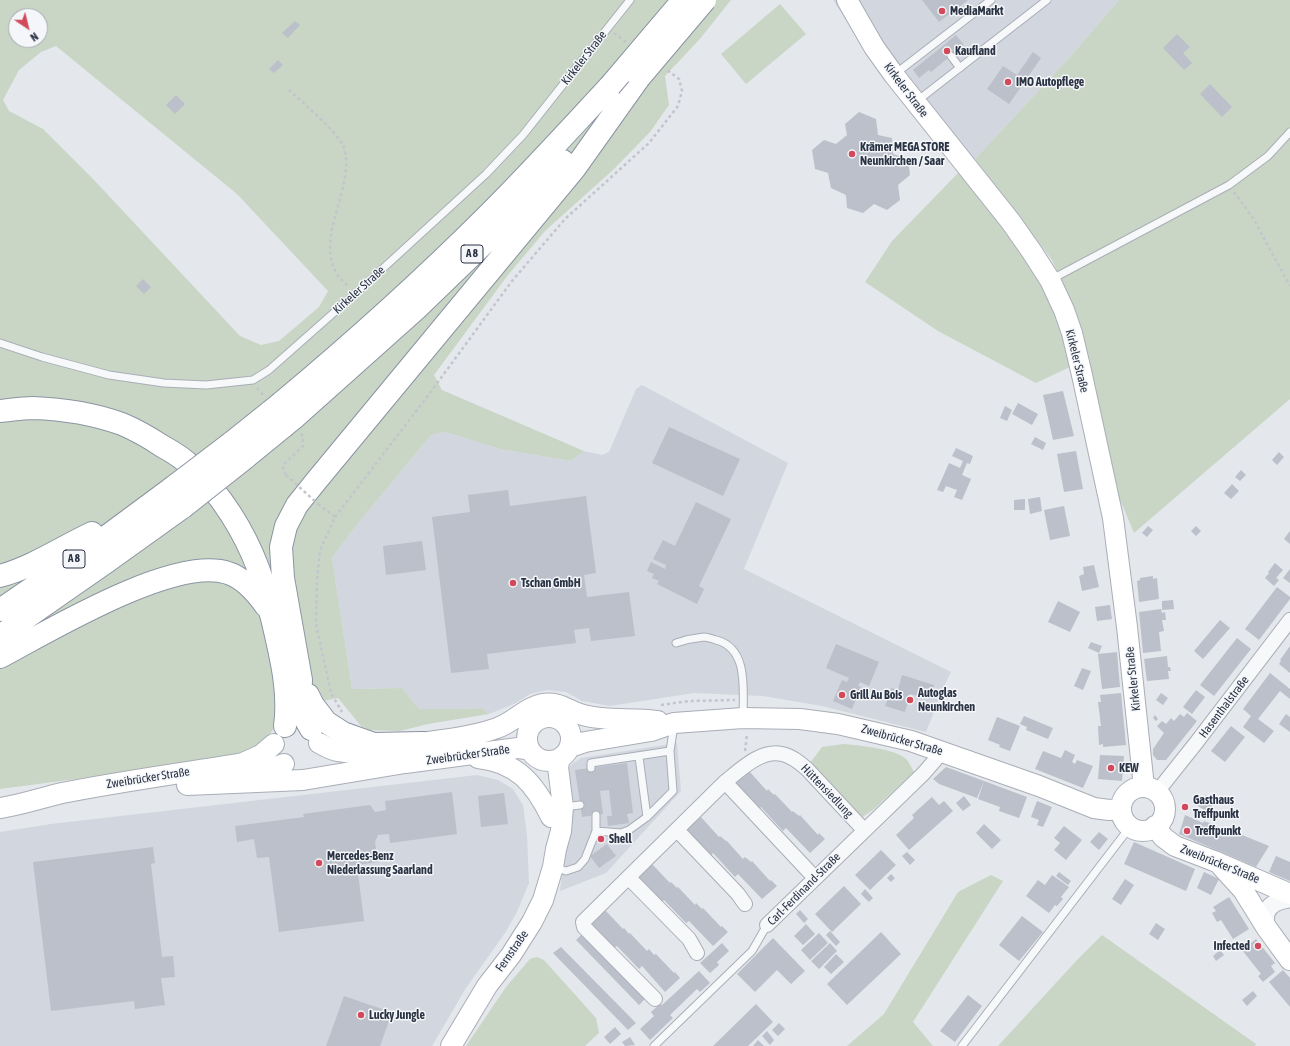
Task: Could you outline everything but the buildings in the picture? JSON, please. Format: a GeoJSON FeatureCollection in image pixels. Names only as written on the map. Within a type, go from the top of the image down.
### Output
{"type":"FeatureCollection","features":[{"type":"Feature","properties":{"kind":"highway","name":"A 8"},"geometry":{"type":"LineString","coordinates":[[282,415],[354,339],[490,213],[610,86],[683,0]]}},
{"type":"Feature","properties":{"kind":"highway","name":"A 8"},"geometry":{"type":"LineString","coordinates":[[0,636],[93,572],[177,497],[238,451],[410,314],[502,226],[639,78],[705,0]]}},
{"type":"Feature","properties":{"kind":"highway"},"geometry":{"type":"LineString","coordinates":[[315,736],[304,717],[300,700],[301,680],[283,578],[281,548],[286,526],[297,504],[575,168],[639,78]]}},
{"type":"Feature","properties":{"kind":"highway"},"geometry":{"type":"LineString","coordinates":[[0,411],[32,408],[92,415],[123,424],[147,437],[192,466],[217,494],[245,540],[258,569],[270,610],[284,677],[287,710],[285,726]]}},
{"type":"Feature","properties":{"kind":"highway","name":"A 8"},"geometry":{"type":"LineString","coordinates":[[0,610],[147,506],[177,497]]}},
{"type":"Feature","properties":{"kind":"highway"},"geometry":{"type":"LineString","coordinates":[[0,576],[12,573],[46,557],[147,506]]}},
{"type":"Feature","properties":{"kind":"highway"},"geometry":{"type":"LineString","coordinates":[[0,657],[80,615],[134,590],[163,578],[193,571],[227,572],[242,579],[259,596],[270,610]]}},
{"type":"Feature","properties":{"kind":"highway"},"geometry":{"type":"LineString","coordinates":[[301,680],[313,705],[326,722],[343,733],[374,744],[423,743]]}},
{"type":"Feature","properties":{"kind":"main road","name":"Kirkeler Straße"},"geometry":{"type":"LineString","coordinates":[[847,0],[874,47],[894,75],[1011,222],[1032,252],[1050,280],[1072,333],[1113,518],[1150,789]]}},
{"type":"Feature","properties":{"kind":"main road","name":"Zweibrücker Straße"},"geometry":{"type":"LineString","coordinates":[[315,736],[328,748],[339,752],[386,750],[465,736],[498,728],[542,704],[557,704],[569,708],[581,715],[597,718],[656,713],[674,723]]}},
{"type":"Feature","properties":{"kind":"main road","name":"Zweibrücker Straße"},"geometry":{"type":"LineString","coordinates":[[566,745],[651,730],[674,723],[745,712],[838,724],[911,741],[1039,786],[1094,808],[1109,810],[1121,809]]}},
{"type":"Feature","properties":{"kind":"main road","name":"Zweibrücker Straße"},"geometry":{"type":"LineString","coordinates":[[566,745],[583,730],[656,713]]}},
{"type":"Feature","properties":{"kind":"main road"},"geometry":{"type":"LineString","coordinates":[[547,717],[560,720],[565,724],[566,745],[554,760],[546,761],[535,755],[527,739],[530,727],[540,718],[547,717]]}},
{"type":"Feature","properties":{"kind":"main road"},"geometry":{"type":"LineString","coordinates":[[292,723],[306,725],[315,736],[318,750],[316,756],[305,766],[291,767],[284,764],[276,755],[274,744],[275,737],[279,730],[285,726],[292,723]]}},
{"type":"Feature","properties":{"kind":"main road","name":"Zweibrücker Straße"},"geometry":{"type":"LineString","coordinates":[[465,736],[504,735],[530,727]]}},
{"type":"Feature","properties":{"kind":"main road","name":"Zweibrücker Straße"},"geometry":{"type":"LineString","coordinates":[[9,807],[61,794],[121,782],[244,763],[261,755],[274,744]]}},
{"type":"Feature","properties":{"kind":"main road","name":"Fernstraße"},"geometry":{"type":"LineString","coordinates":[[451,1046],[487,986],[511,955],[532,922],[543,900],[565,810],[558,767],[566,745]]}},
{"type":"Feature","properties":{"kind":"main road","name":"Zweibrücker Straße"},"geometry":{"type":"LineString","coordinates":[[305,766],[318,764],[353,767],[405,763],[453,758],[518,748],[535,755]]}},
{"type":"Feature","properties":{"kind":"main road","name":"Fernstraße"},"geometry":{"type":"LineString","coordinates":[[535,755],[565,810]]}},
{"type":"Feature","properties":{"kind":"main road"},"geometry":{"type":"LineString","coordinates":[[453,758],[480,758],[504,763],[519,772],[542,798],[565,810]]}},
{"type":"Feature","properties":{"kind":"main road","name":"Zweibrücker Straße"},"geometry":{"type":"LineString","coordinates":[[187,785],[303,780],[405,763]]}},
{"type":"Feature","properties":{"kind":"main road","name":"Zweibrücker Straße"},"geometry":{"type":"LineString","coordinates":[[9,807],[65,803],[187,785],[258,773],[284,764]]}},
{"type":"Feature","properties":{"kind":"main road"},"geometry":{"type":"LineString","coordinates":[[1137,788],[1150,789],[1164,803],[1164,809],[1160,822],[1155,826],[1143,830],[1130,827],[1122,816],[1122,802],[1125,796],[1130,790],[1137,788]]}},
{"type":"Feature","properties":{"kind":"main road","name":"Zweibrücker Straße"},"geometry":{"type":"LineString","coordinates":[[1155,826],[1163,837],[1175,846],[1290,894]]}},
{"type":"Feature","properties":{"kind":"main road"},"geometry":{"type":"LineString","coordinates":[[1214,861],[1228,873],[1243,890],[1266,927],[1290,960]]}},
{"type":"Feature","properties":{"kind":"street","name":"Hasenthalstraße"},"geometry":{"type":"LineString","coordinates":[[1150,789],[1196,743],[1290,620]]}},
{"type":"Feature","properties":{"kind":"street","name":"Carl-Ferdinand-Straße"},"geometry":{"type":"LineString","coordinates":[[767,925],[923,774],[942,751]]}},
{"type":"Feature","properties":{"kind":"street","name":"Hüttensiedlung"},"geometry":{"type":"LineString","coordinates":[[655,999],[583,924],[583,922],[725,782],[748,763],[766,755],[782,754],[796,760],[807,769],[864,830]]}},
{"type":"Feature","properties":{"kind":"street"},"geometry":{"type":"LineString","coordinates":[[725,782],[815,878]]}},
{"type":"Feature","properties":{"kind":"street"},"geometry":{"type":"LineString","coordinates":[[677,830],[738,894],[745,904]]}},
{"type":"Feature","properties":{"kind":"street"},"geometry":{"type":"LineString","coordinates":[[629,878],[689,939],[697,952]]}},
{"type":"Feature","properties":{"kind":"street"},"geometry":{"type":"LineString","coordinates":[[1266,927],[1266,914],[1272,905],[1280,900],[1290,899]]}},
{"type":"Feature","properties":{"kind":"lane","name":"Kirkeler Straße"},"geometry":{"type":"LineString","coordinates":[[0,343],[42,357],[109,376],[171,383],[206,385],[240,383],[253,380],[269,370],[355,294],[486,174],[523,135],[630,0]]}},
{"type":"Feature","properties":{"kind":"lane"},"geometry":{"type":"LineString","coordinates":[[894,75],[940,43],[991,0]]}},
{"type":"Feature","properties":{"kind":"lane"},"geometry":{"type":"LineString","coordinates":[[915,102],[1047,0]]}},
{"type":"Feature","properties":{"kind":"lane"},"geometry":{"type":"LineString","coordinates":[[951,56],[960,68]]}},
{"type":"Feature","properties":{"kind":"lane"},"geometry":{"type":"LineString","coordinates":[[1050,280],[1229,185],[1268,156],[1290,132]]}},
{"type":"Feature","properties":{"kind":"lane"},"geometry":{"type":"LineString","coordinates":[[676,643],[705,637],[723,642],[733,649],[739,659],[744,688],[745,712]]}},
{"type":"Feature","properties":{"kind":"lane"},"geometry":{"type":"LineString","coordinates":[[596,831],[621,833],[629,830],[647,817],[673,791],[670,751],[674,723]]}},
{"type":"Feature","properties":{"kind":"lane"},"geometry":{"type":"LineString","coordinates":[[592,768],[591,763],[639,757],[670,751]]}},
{"type":"Feature","properties":{"kind":"lane"},"geometry":{"type":"LineString","coordinates":[[639,757],[647,817]]}},
{"type":"Feature","properties":{"kind":"lane"},"geometry":{"type":"LineString","coordinates":[[554,858],[566,871],[578,867],[585,859],[596,831],[596,815]]}},
{"type":"Feature","properties":{"kind":"lane"},"geometry":{"type":"LineString","coordinates":[[962,1046],[1130,827]]}},
{"type":"Feature","properties":{"kind":"lane","name":"Carl-Ferdinand-Straße"},"geometry":{"type":"LineString","coordinates":[[654,1046],[752,951],[767,925]]}},
{"type":"Feature","properties":{"kind":"path"},"geometry":{"type":"LineString","coordinates":[[607,29],[627,42]]}},
{"type":"Feature","properties":{"kind":"path"},"geometry":{"type":"LineString","coordinates":[[344,714],[331,693],[316,624],[317,580],[320,550],[335,518],[427,397],[512,281],[565,219],[649,143],[678,106],[682,91],[679,79],[666,70]]}},
{"type":"Feature","properties":{"kind":"path"},"geometry":{"type":"LineString","coordinates":[[289,90],[332,130],[344,148],[346,164],[344,183],[332,226],[331,250],[332,262],[337,274],[355,294]]}},
{"type":"Feature","properties":{"kind":"path"},"geometry":{"type":"LineString","coordinates":[[1229,185],[1253,218],[1290,286]]}},
{"type":"Feature","properties":{"kind":"path"},"geometry":{"type":"LineString","coordinates":[[286,474],[335,518]]}},
{"type":"Feature","properties":{"kind":"path"},"geometry":{"type":"LineString","coordinates":[[656,713],[689,701],[745,712],[745,755],[748,763]]}},
{"type":"Feature","properties":{"kind":"shaded area"},"geometry":{"type":"Polygon","coordinates":[[[833,0],[1119,0],[1069,58],[975,159],[960,171],[871,59],[833,0]]]}},
{"type":"Feature","properties":{"kind":"shaded area"},"geometry":{"type":"Polygon","coordinates":[[[642,385],[788,463],[744,569],[951,672],[926,732],[822,706],[763,696],[694,693],[610,706],[582,701],[566,692],[547,690],[530,694],[516,703],[489,714],[483,708],[419,709],[402,688],[352,689],[332,558],[359,522],[431,435],[445,432],[500,449],[571,461],[584,451],[602,455],[609,452],[636,389],[642,385]]]}},
{"type":"Feature","properties":{"kind":"shaded area","name":"Shell"},"geometry":{"type":"Polygon","coordinates":[[[677,743],[681,791],[606,873],[560,891],[570,806],[568,769],[572,764],[581,758],[677,743]]]}},
{"type":"Feature","properties":{"kind":"shaded area"},"geometry":{"type":"Polygon","coordinates":[[[477,775],[498,780],[513,789],[523,805],[527,835],[529,883],[517,912],[505,933],[466,988],[432,1046],[0,1046],[0,832],[51,824],[477,775]]]}},
{"type":"Feature","properties":{"kind":"green space"},"geometry":{"type":"Polygon","coordinates":[[[0,0],[731,0],[699,40],[665,76],[669,105],[650,132],[614,169],[545,231],[508,275],[434,375],[442,390],[584,451],[571,461],[500,449],[445,432],[431,435],[359,522],[332,558],[352,689],[402,688],[419,709],[483,708],[489,714],[428,724],[400,731],[369,730],[361,726],[338,698],[283,709],[280,719],[260,749],[237,758],[0,789],[0,0]],[[56,46],[41,52],[19,70],[3,100],[9,111],[43,129],[94,180],[240,336],[261,345],[279,341],[319,307],[328,291],[237,194],[56,46]]]}},
{"type":"Feature","properties":{"kind":"green space"},"geometry":{"type":"Polygon","coordinates":[[[1119,0],[1290,0],[1290,399],[1134,533],[1119,497],[1089,358],[1079,320],[1071,300],[1052,260],[975,159],[1069,58],[1119,0]]]}},
{"type":"Feature","properties":{"kind":"green space"},"geometry":{"type":"Polygon","coordinates":[[[780,4],[806,34],[746,84],[721,54],[780,4]]]}},
{"type":"Feature","properties":{"kind":"green space"},"geometry":{"type":"Polygon","coordinates":[[[960,171],[1028,260],[1050,299],[1059,320],[1070,367],[1036,383],[938,331],[865,282],[892,241],[960,171]]]}},
{"type":"Feature","properties":{"kind":"green space"},"geometry":{"type":"Polygon","coordinates":[[[843,744],[876,748],[894,753],[906,759],[914,772],[874,809],[861,818],[810,763],[822,747],[843,744]]]}},
{"type":"Feature","properties":{"kind":"green space"},"geometry":{"type":"Polygon","coordinates":[[[991,875],[1003,881],[913,1022],[933,1046],[847,1046],[884,1014],[958,892],[991,875]]]}},
{"type":"Feature","properties":{"kind":"green space"},"geometry":{"type":"Polygon","coordinates":[[[1102,935],[1256,1044],[1255,1046],[998,1046],[1102,935]]]}},
{"type":"Feature","properties":{"kind":"green space"},"geometry":{"type":"Polygon","coordinates":[[[537,957],[544,960],[596,1018],[599,1033],[585,1046],[466,1046],[506,987],[530,959],[537,957]]]}},
{"type":"Feature","properties":{"kind":"place","name":"MediaMarkt"},"geometry":{"type":"Point","coordinates":[942,11]}},
{"type":"Feature","properties":{"kind":"place","name":"Kaufland"},"geometry":{"type":"Point","coordinates":[947,51]}},
{"type":"Feature","properties":{"kind":"place","name":"IMO Autopflege"},"geometry":{"type":"Point","coordinates":[1008,82]}},
{"type":"Feature","properties":{"kind":"place","name":"Krämer MEGA STORE Neunkirchen / Saar"},"geometry":{"type":"Point","coordinates":[852,154]}},
{"type":"Feature","properties":{"kind":"place","name":"Tschan GmbH"},"geometry":{"type":"Point","coordinates":[513,583]}},
{"type":"Feature","properties":{"kind":"place","name":"Grill Au Bois"},"geometry":{"type":"Point","coordinates":[842,695]}},
{"type":"Feature","properties":{"kind":"place","name":"Autoglas Neunkirchen"},"geometry":{"type":"Point","coordinates":[910,700]}},
{"type":"Feature","properties":{"kind":"place","name":"KEW"},"geometry":{"type":"Point","coordinates":[1111,768]}},
{"type":"Feature","properties":{"kind":"place","name":"Gasthaus Treffpunkt"},"geometry":{"type":"Point","coordinates":[1185,807]}},
{"type":"Feature","properties":{"kind":"place","name":"Treffpunkt"},"geometry":{"type":"Point","coordinates":[1187,831]}},
{"type":"Feature","properties":{"kind":"place","name":"Shell"},"geometry":{"type":"Point","coordinates":[601,839]}},
{"type":"Feature","properties":{"kind":"place","name":"Mercedes-Benz Niederlassung Saarland"},"geometry":{"type":"Point","coordinates":[319,863]}},
{"type":"Feature","properties":{"kind":"place","name":"Infected"},"geometry":{"type":"Point","coordinates":[1258,946]}},
{"type":"Feature","properties":{"kind":"place","name":"Lucky Jungle"},"geometry":{"type":"Point","coordinates":[361,1015]}}]}
